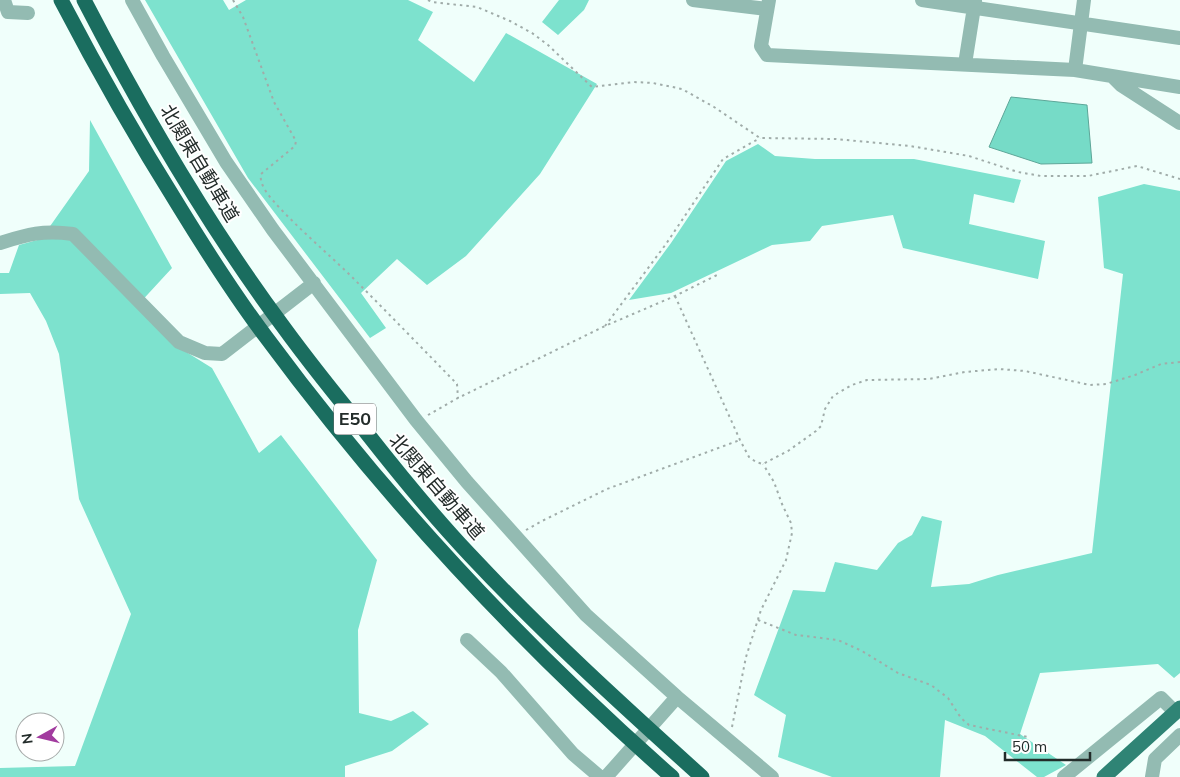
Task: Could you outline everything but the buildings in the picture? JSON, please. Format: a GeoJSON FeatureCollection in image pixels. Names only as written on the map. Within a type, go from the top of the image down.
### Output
{"type":"FeatureCollection","features":[{"type":"Feature","properties":{"kind":"highway","name":"北関東自動車道"},"geometry":{"type":"LineString","coordinates":[[61,0],[150,160],[207,252],[265,336],[323,412],[388,491],[455,567],[618,730],[672,777]]}},
{"type":"Feature","properties":{"kind":"highway","name":"北関東自動車道"},"geometry":{"type":"LineString","coordinates":[[84,0],[167,150],[223,240],[281,324],[339,399],[402,477],[469,553],[548,634],[633,715],[702,777]]}},
{"type":"Feature","properties":{"kind":"main road"},"geometry":{"type":"LineString","coordinates":[[1104,777],[1178,710]]}},
{"type":"Feature","properties":{"kind":"street"},"geometry":{"type":"LineString","coordinates":[[4,0],[8,12],[28,12]]}},
{"type":"Feature","properties":{"kind":"street"},"geometry":{"type":"LineString","coordinates":[[132,0],[226,162],[311,286],[416,420],[516,538],[586,615],[674,701],[772,777]]}},
{"type":"Feature","properties":{"kind":"street"},"geometry":{"type":"LineString","coordinates":[[693,0],[768,5],[761,46],[767,56],[1075,70],[1180,87]]}},
{"type":"Feature","properties":{"kind":"street"},"geometry":{"type":"LineString","coordinates":[[922,0],[975,4],[1180,38]]}},
{"type":"Feature","properties":{"kind":"street"},"geometry":{"type":"LineString","coordinates":[[1075,70],[1084,0]]}},
{"type":"Feature","properties":{"kind":"street"},"geometry":{"type":"LineString","coordinates":[[964,64],[975,4]]}},
{"type":"Feature","properties":{"kind":"street"},"geometry":{"type":"LineString","coordinates":[[1114,77],[1121,85],[1180,123]]}},
{"type":"Feature","properties":{"kind":"street"},"geometry":{"type":"LineString","coordinates":[[0,243],[34,233],[53,231],[73,234],[179,342],[205,353],[222,354],[311,286]]}},
{"type":"Feature","properties":{"kind":"street"},"geometry":{"type":"LineString","coordinates":[[467,640],[501,672],[573,754],[605,776],[674,701]]}},
{"type":"Feature","properties":{"kind":"street"},"geometry":{"type":"LineString","coordinates":[[1064,777],[1161,698],[1178,710]]}},
{"type":"Feature","properties":{"kind":"street"},"geometry":{"type":"LineString","coordinates":[[1152,777],[1155,758],[1180,735]]}},
{"type":"Feature","properties":{"kind":"path"},"geometry":{"type":"LineString","coordinates":[[233,0],[243,17],[274,102],[296,141],[295,146],[261,174],[262,185],[303,232],[365,290],[458,384],[458,398]]}},
{"type":"Feature","properties":{"kind":"path"},"geometry":{"type":"LineString","coordinates":[[428,0],[477,7],[510,21],[532,33],[548,45],[592,87],[634,82],[652,83],[682,89],[714,107],[760,138]]}},
{"type":"Feature","properties":{"kind":"path"},"geometry":{"type":"LineString","coordinates":[[605,326],[666,244],[723,159],[760,138],[836,139],[910,146],[969,156],[1018,172],[1041,176],[1088,176],[1136,166],[1180,179]]}},
{"type":"Feature","properties":{"kind":"path"},"geometry":{"type":"LineString","coordinates":[[416,420],[434,413],[458,398],[605,326],[675,296],[719,274]]}},
{"type":"Feature","properties":{"kind":"path"},"geometry":{"type":"LineString","coordinates":[[675,296],[740,440],[749,457],[763,464],[774,482],[791,523],[792,532],[786,560],[761,610],[746,656],[729,742]]}},
{"type":"Feature","properties":{"kind":"path"},"geometry":{"type":"LineString","coordinates":[[763,464],[806,440],[816,431],[821,426],[828,403],[833,396],[852,385],[867,380],[929,379],[965,372],[1012,369],[1090,385],[1113,382],[1161,364],[1180,362]]}},
{"type":"Feature","properties":{"kind":"path"},"geometry":{"type":"LineString","coordinates":[[516,538],[542,521],[608,489],[740,440]]}},
{"type":"Feature","properties":{"kind":"path"},"geometry":{"type":"LineString","coordinates":[[758,620],[796,635],[829,638],[850,644],[898,673],[923,681],[939,690],[948,698],[964,722],[969,725],[1028,737]]}},
{"type":"Feature","properties":{"kind":"shaded area"},"geometry":{"type":"Polygon","coordinates":[[[145,0],[223,0],[229,10],[246,0],[408,0],[433,12],[418,40],[474,82],[506,33],[597,84],[540,174],[466,256],[427,285],[397,259],[361,293],[386,328],[370,338],[248,178],[145,0]]]}},
{"type":"Feature","properties":{"kind":"shaded area"},"geometry":{"type":"Polygon","coordinates":[[[559,0],[589,0],[584,10],[558,35],[542,22],[559,0]]]}},
{"type":"Feature","properties":{"kind":"shaded area"},"geometry":{"type":"Polygon","coordinates":[[[1011,97],[1087,105],[1092,163],[1041,164],[989,147],[1011,97]]]}},
{"type":"Feature","properties":{"kind":"shaded area"},"geometry":{"type":"Polygon","coordinates":[[[90,120],[172,268],[137,306],[175,345],[212,368],[259,453],[281,435],[377,560],[358,630],[359,713],[391,721],[413,711],[429,724],[392,751],[345,766],[345,777],[0,777],[0,768],[75,766],[131,614],[79,499],[59,354],[46,321],[30,293],[0,294],[0,273],[9,273],[19,245],[41,239],[89,171],[90,120]]]}},
{"type":"Feature","properties":{"kind":"shaded area"},"geometry":{"type":"Polygon","coordinates":[[[758,144],[775,156],[815,159],[914,159],[1021,180],[1014,203],[974,194],[969,224],[1045,241],[1038,279],[903,248],[893,215],[822,226],[810,241],[772,245],[671,293],[629,300],[671,243],[726,161],[758,144]]]}},
{"type":"Feature","properties":{"kind":"shaded area"},"geometry":{"type":"Polygon","coordinates":[[[1144,184],[1180,191],[1180,673],[1174,678],[1158,664],[1040,673],[1020,734],[1066,765],[1044,777],[1037,777],[985,736],[945,720],[940,777],[832,777],[778,757],[786,715],[754,695],[793,590],[825,592],[835,562],[877,570],[898,543],[912,535],[922,516],[942,521],[931,587],[969,584],[998,575],[1092,553],[1123,274],[1104,268],[1098,197],[1144,184]]]}}]}
